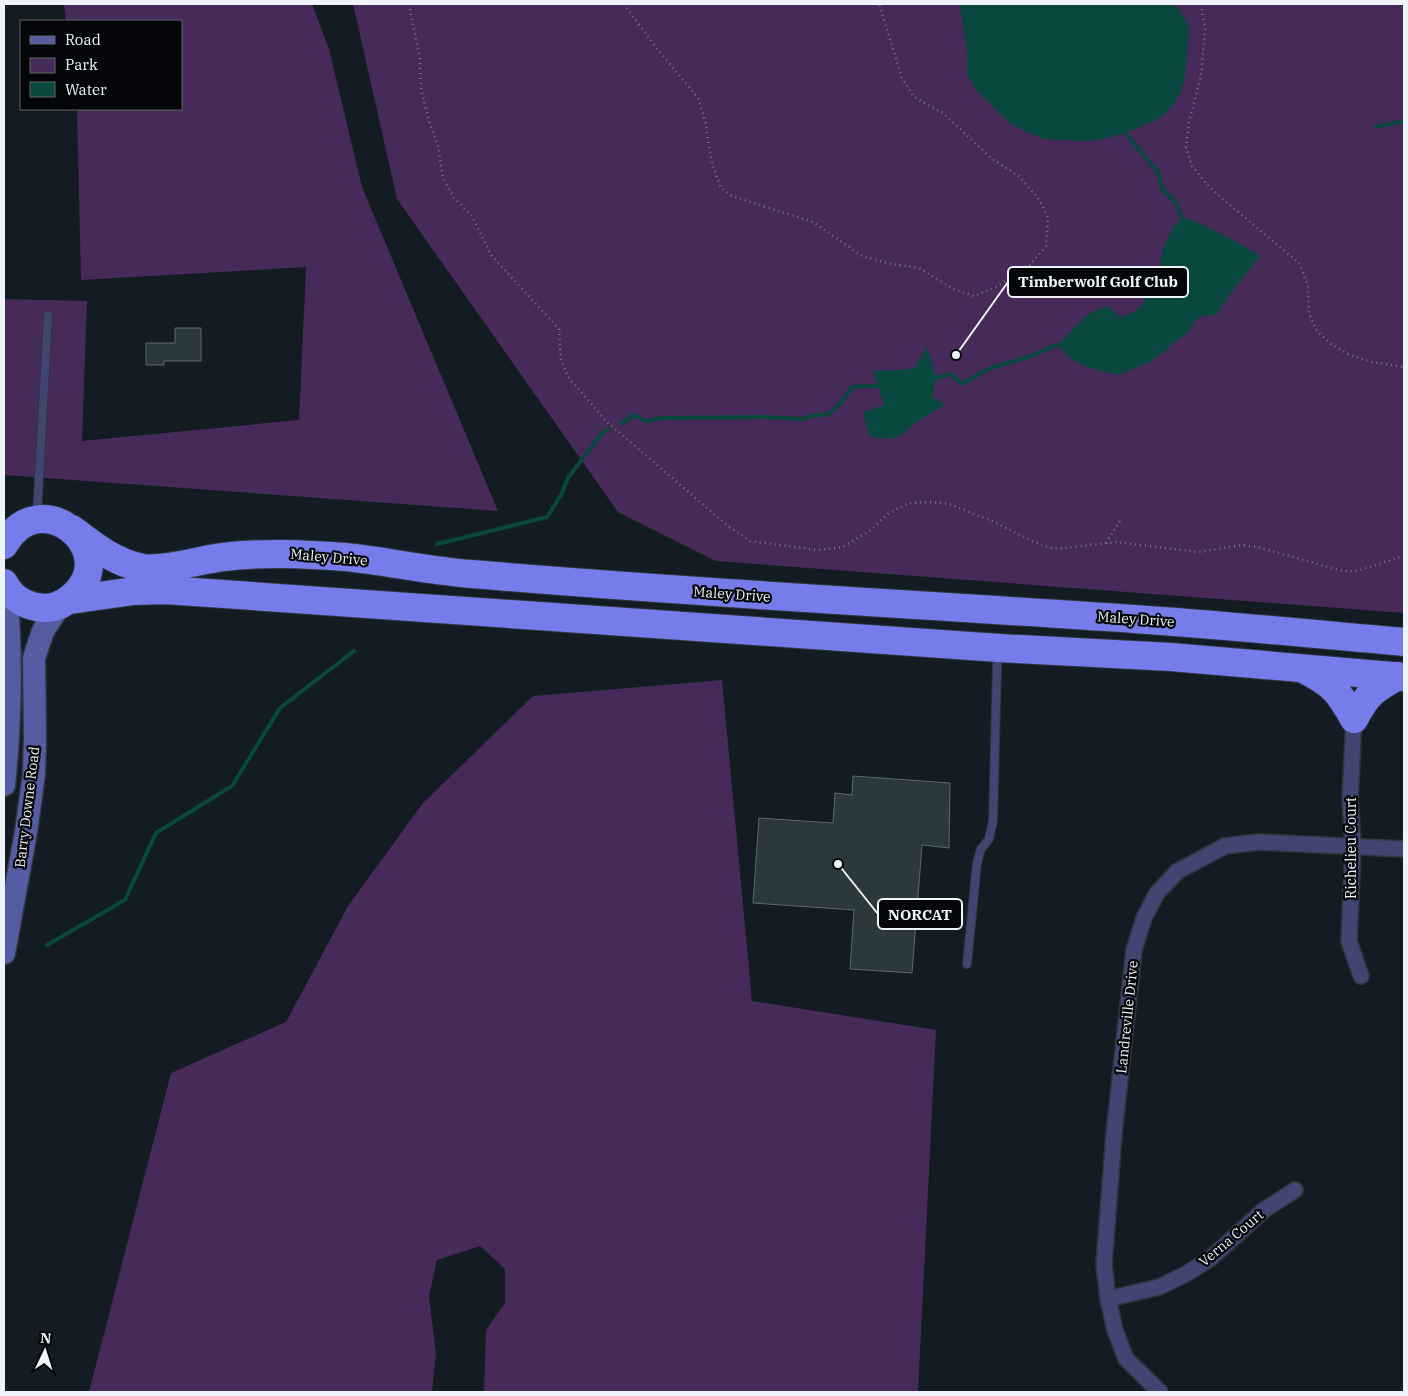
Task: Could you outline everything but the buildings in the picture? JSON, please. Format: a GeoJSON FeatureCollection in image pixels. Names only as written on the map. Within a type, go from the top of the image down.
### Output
{"type":"FeatureCollection","features":[{"type":"Feature","properties":{"kind":"highway","name":"Maley Drive"},"geometry":{"type":"LineString","coordinates":[[21,524],[53,520],[72,529],[106,555],[125,563],[146,568],[252,554],[303,554],[350,558],[467,574],[698,592],[1138,619],[1404,642]]}},
{"type":"Feature","properties":{"kind":"highway"},"geometry":{"type":"LineString","coordinates":[[4,545],[10,535],[21,524]]}},
{"type":"Feature","properties":{"kind":"highway"},"geometry":{"type":"LineString","coordinates":[[65,603],[79,591],[86,579],[88,565],[87,552],[81,539],[72,529]]}},
{"type":"Feature","properties":{"kind":"highway"},"geometry":{"type":"LineString","coordinates":[[5,586],[14,597],[24,604],[48,608],[65,603],[134,591],[165,590],[999,648],[1170,657],[1401,676]]}},
{"type":"Feature","properties":{"kind":"highway"},"geometry":{"type":"LineString","coordinates":[[1302,669],[1326,681],[1340,695],[1354,718],[1364,700],[1376,688],[1401,676]]}},
{"type":"Feature","properties":{"kind":"main road","name":"Barry Downe Road"},"geometry":{"type":"LineString","coordinates":[[4,785],[11,672],[5,586]]}},
{"type":"Feature","properties":{"kind":"main road","name":"Barry Downe Road"},"geometry":{"type":"LineString","coordinates":[[4,953],[26,832],[34,774],[34,658],[43,631],[65,603]]}},
{"type":"Feature","properties":{"kind":"street","name":"Richelieu Court"},"geometry":{"type":"LineString","coordinates":[[1354,718],[1350,799],[1354,846],[1349,941],[1361,976]]}},
{"type":"Feature","properties":{"kind":"street","name":"Landreville Drive"},"geometry":{"type":"LineString","coordinates":[[1160,1392],[1126,1359],[1115,1330],[1108,1299],[1104,1264],[1112,1164],[1134,950],[1144,918],[1157,893],[1178,871],[1225,846],[1259,842],[1404,849]]}},
{"type":"Feature","properties":{"kind":"street","name":"Verna Court"},"geometry":{"type":"LineString","coordinates":[[1108,1299],[1158,1287],[1186,1274],[1211,1258],[1264,1210],[1295,1190]]}},
{"type":"Feature","properties":{"kind":"lane"},"geometry":{"type":"LineString","coordinates":[[21,524],[48,315]]}},
{"type":"Feature","properties":{"kind":"lane"},"geometry":{"type":"LineString","coordinates":[[967,964],[977,863],[981,849],[989,839],[993,821],[996,667],[999,648]]}},
{"type":"Feature","properties":{"kind":"path"},"geometry":{"type":"LineString","coordinates":[[410,4],[420,59],[421,89],[438,146],[443,178],[454,198],[472,216],[491,255],[560,329],[561,359],[568,377],[607,422],[728,526],[750,541],[818,550],[843,547],[872,530],[888,513],[908,503],[930,502],[949,504],[1054,549],[1117,542],[1198,552],[1242,545],[1257,547],[1343,571],[1357,572],[1404,556]]}},
{"type":"Feature","properties":{"kind":"path"},"geometry":{"type":"LineString","coordinates":[[624,4],[655,46],[698,98],[705,120],[712,163],[721,188],[732,196],[813,222],[862,256],[919,268],[953,289],[974,296],[996,287],[1030,266],[1046,246],[1048,217],[1038,198],[1020,177],[991,158],[942,113],[914,98],[902,78],[879,4]]}},
{"type":"Feature","properties":{"kind":"path"},"geometry":{"type":"LineString","coordinates":[[1200,4],[1205,29],[1201,76],[1189,122],[1186,148],[1192,166],[1211,189],[1300,264],[1308,286],[1309,314],[1317,331],[1332,345],[1350,355],[1372,362],[1404,367]]}},
{"type":"Feature","properties":{"kind":"path"},"geometry":{"type":"LineString","coordinates":[[1106,543],[1120,521]]}},
{"type":"Feature","properties":{"kind":"green space"},"geometry":{"type":"Polygon","coordinates":[[[64,4],[312,4],[329,49],[362,187],[498,511],[4,475],[4,299],[87,301],[82,441],[299,420],[306,267],[81,280],[77,110],[182,110],[182,20],[66,20],[64,4]]]}},
{"type":"Feature","properties":{"kind":"green space"},"geometry":{"type":"Polygon","coordinates":[[[353,4],[1404,4],[1404,613],[716,561],[618,512],[397,199],[353,4]]]}},
{"type":"Feature","properties":{"kind":"green space"},"geometry":{"type":"Polygon","coordinates":[[[722,680],[752,1001],[936,1030],[918,1392],[484,1392],[486,1330],[505,1303],[505,1269],[480,1246],[437,1260],[429,1296],[436,1353],[432,1392],[89,1392],[171,1073],[286,1022],[348,906],[423,803],[533,696],[722,680]]]}},
{"type":"Feature","properties":{"kind":"water"},"geometry":{"type":"Polygon","coordinates":[[[960,4],[1175,4],[1189,25],[1185,78],[1180,93],[1172,106],[1157,120],[1125,133],[1094,141],[1044,139],[1024,131],[1008,122],[976,90],[967,74],[967,53],[960,4]]]}},
{"type":"Feature","properties":{"kind":"water"},"geometry":{"type":"Polygon","coordinates":[[[1181,217],[1222,234],[1260,256],[1217,314],[1198,317],[1188,332],[1152,361],[1119,375],[1080,364],[1068,356],[1057,345],[1088,314],[1107,306],[1121,317],[1134,312],[1143,304],[1150,285],[1159,270],[1163,249],[1170,233],[1181,217]]]}},
{"type":"Feature","properties":{"kind":"water"},"geometry":{"type":"Polygon","coordinates":[[[927,346],[936,378],[932,396],[945,405],[921,419],[898,436],[887,439],[869,436],[863,412],[884,405],[873,371],[901,370],[916,367],[927,346]]]}},
{"type":"Feature","properties":{"kind":"waterway"},"geometry":{"type":"LineString","coordinates":[[1375,127],[1404,121]]}},
{"type":"Feature","properties":{"kind":"waterway"},"geometry":{"type":"LineString","coordinates":[[1125,133],[1158,172],[1162,189],[1176,203],[1181,217]]}},
{"type":"Feature","properties":{"kind":"waterway"},"geometry":{"type":"LineString","coordinates":[[936,378],[951,374],[962,384],[990,368],[1028,357],[1057,345]]}},
{"type":"Feature","properties":{"kind":"waterway"},"geometry":{"type":"LineString","coordinates":[[622,423],[634,415],[646,421],[663,418],[764,417],[803,419],[815,415],[827,415],[840,404],[852,387],[878,386]]}},
{"type":"Feature","properties":{"kind":"waterway"},"geometry":{"type":"LineString","coordinates":[[437,544],[547,517],[561,495],[568,478],[602,433],[609,429]]}},
{"type":"Feature","properties":{"kind":"waterway"},"geometry":{"type":"LineString","coordinates":[[47,945],[125,900],[156,833],[232,786],[280,708],[354,651]]}},
{"type":"Feature","properties":{"kind":"place","name":"Timberwolf Golf Club"},"geometry":{"type":"Point","coordinates":[956,355]}},
{"type":"Feature","properties":{"kind":"place","name":"NORCAT"},"geometry":{"type":"Point","coordinates":[838,864]}}]}
